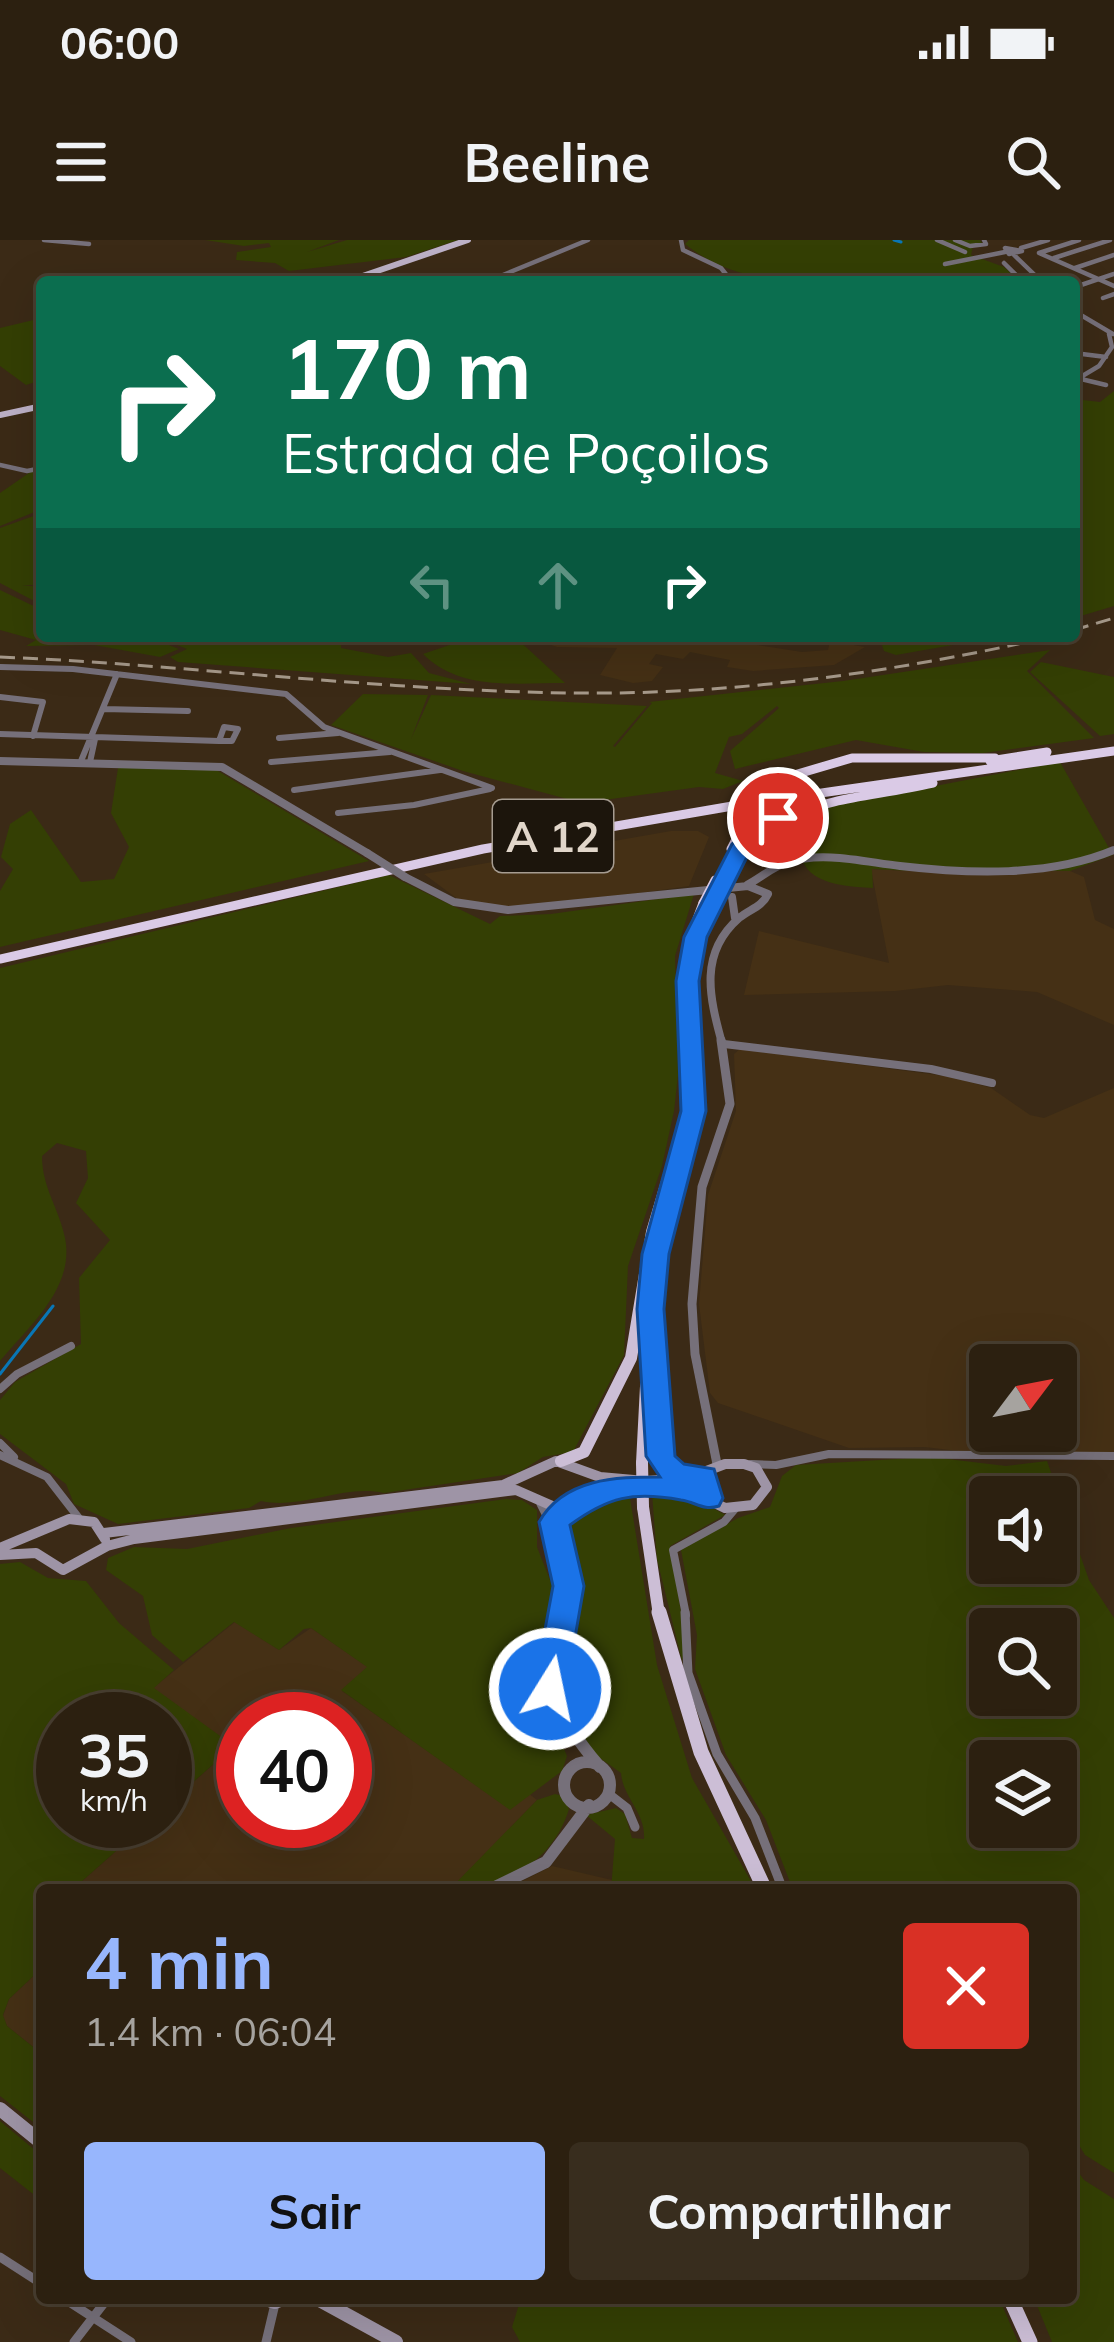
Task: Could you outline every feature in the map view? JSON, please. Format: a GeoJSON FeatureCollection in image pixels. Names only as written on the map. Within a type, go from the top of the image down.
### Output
{"type":"FeatureCollection","features":[{"type":"Feature","properties":{"kind":"highway","name":"A 12"},"geometry":{"type":"LineString","coordinates":[[0,955],[282,883],[502,838],[772,791],[1112,748]]}},
{"type":"Feature","properties":{"kind":"highway","name":"A 12"},"geometry":{"type":"LineString","coordinates":[[0,955],[483,849],[1112,748]]}},
{"type":"Feature","properties":{"kind":"highway"},"geometry":{"type":"LineString","coordinates":[[712,891],[754,833],[801,810],[1112,748]]}},
{"type":"Feature","properties":{"kind":"highway"},"geometry":{"type":"LineString","coordinates":[[561,1461],[584,1452],[632,1358],[694,1111],[688,981],[695,937],[747,818],[762,796],[784,778],[852,758],[1009,758]]}},
{"type":"Feature","properties":{"kind":"highway"},"geometry":{"type":"LineString","coordinates":[[646,1309],[643,1507],[655,1602],[673,1672],[717,1794],[762,1884]]}},
{"type":"Feature","properties":{"kind":"highway"},"geometry":{"type":"LineString","coordinates":[[646,1309],[660,1456],[666,1467],[687,1479]]}},
{"type":"Feature","properties":{"kind":"highway"},"geometry":{"type":"LineString","coordinates":[[1013,2304],[1030,2342]]}},
{"type":"Feature","properties":{"kind":"main road"},"geometry":{"type":"LineString","coordinates":[[363,276],[468,240]]}},
{"type":"Feature","properties":{"kind":"main road"},"geometry":{"type":"LineString","coordinates":[[0,415],[36,407]]}},
{"type":"Feature","properties":{"kind":"main road"},"geometry":{"type":"LineString","coordinates":[[561,1461],[587,1473],[687,1479],[703,1477],[717,1464],[743,1463],[766,1480],[760,1501],[735,1509],[686,1489],[622,1486],[569,1507],[516,1490],[103,1540],[503,1485],[561,1461]]}},
{"type":"Feature","properties":{"kind":"main road"},"geometry":{"type":"LineString","coordinates":[[587,1473],[592,1485],[587,1497]]}},
{"type":"Feature","properties":{"kind":"main road"},"geometry":{"type":"LineString","coordinates":[[530,1477],[536,1499]]}},
{"type":"Feature","properties":{"kind":"main road"},"geometry":{"type":"LineString","coordinates":[[703,1477],[708,1498]]}},
{"type":"Feature","properties":{"kind":"main road"},"geometry":{"type":"LineString","coordinates":[[0,1551],[38,1535],[58,1520],[78,1516],[94,1522],[103,1540]]}},
{"type":"Feature","properties":{"kind":"main road"},"geometry":{"type":"LineString","coordinates":[[36,1553],[38,1535]]}},
{"type":"Feature","properties":{"kind":"main road"},"geometry":{"type":"LineString","coordinates":[[0,1551],[36,1553],[48,1566],[69,1569],[89,1563],[103,1540]]}},
{"type":"Feature","properties":{"kind":"main road"},"geometry":{"type":"LineString","coordinates":[[0,2109],[36,2139]]}},
{"type":"Feature","properties":{"kind":"main road"},"geometry":{"type":"LineString","coordinates":[[327,2304],[396,2342]]}},
{"type":"Feature","properties":{"kind":"street"},"geometry":{"type":"LineString","coordinates":[[44,240],[85,242]]}},
{"type":"Feature","properties":{"kind":"street"},"geometry":{"type":"LineString","coordinates":[[501,276],[588,240]]}},
{"type":"Feature","properties":{"kind":"street"},"geometry":{"type":"LineString","coordinates":[[681,240],[683,250],[721,268],[727,276]]}},
{"type":"Feature","properties":{"kind":"street"},"geometry":{"type":"LineString","coordinates":[[937,240],[965,252]]}},
{"type":"Feature","properties":{"kind":"street"},"geometry":{"type":"LineString","coordinates":[[955,240],[976,247],[986,244],[984,240]]}},
{"type":"Feature","properties":{"kind":"street"},"geometry":{"type":"LineString","coordinates":[[1001,240],[1036,276]]}},
{"type":"Feature","properties":{"kind":"street"},"geometry":{"type":"LineString","coordinates":[[945,263],[1048,240]]}},
{"type":"Feature","properties":{"kind":"street"},"geometry":{"type":"LineString","coordinates":[[1094,245],[1080,240],[1040,252],[1114,290],[1103,298]]}},
{"type":"Feature","properties":{"kind":"street"},"geometry":{"type":"LineString","coordinates":[[1051,259],[1110,240]]}},
{"type":"Feature","properties":{"kind":"street"},"geometry":{"type":"LineString","coordinates":[[1013,254],[1019,249]]}},
{"type":"Feature","properties":{"kind":"street"},"geometry":{"type":"LineString","coordinates":[[1073,268],[1114,255]]}},
{"type":"Feature","properties":{"kind":"street"},"geometry":{"type":"LineString","coordinates":[[1004,263],[1017,276]]}},
{"type":"Feature","properties":{"kind":"street"},"geometry":{"type":"LineString","coordinates":[[1081,285],[1114,274]]}},
{"type":"Feature","properties":{"kind":"street"},"geometry":{"type":"LineString","coordinates":[[1080,315],[1109,332],[1112,347],[1108,357],[1080,377]]}},
{"type":"Feature","properties":{"kind":"street"},"geometry":{"type":"LineString","coordinates":[[1109,332],[1114,326]]}},
{"type":"Feature","properties":{"kind":"street"},"geometry":{"type":"LineString","coordinates":[[1080,355],[1108,357]]}},
{"type":"Feature","properties":{"kind":"street"},"geometry":{"type":"LineString","coordinates":[[1089,358],[1096,368]]}},
{"type":"Feature","properties":{"kind":"street"},"geometry":{"type":"LineString","coordinates":[[1080,380],[1106,385]]}},
{"type":"Feature","properties":{"kind":"street"},"geometry":{"type":"LineString","coordinates":[[0,465],[36,469]]}},
{"type":"Feature","properties":{"kind":"street"},"geometry":{"type":"LineString","coordinates":[[0,667],[116,674],[286,694],[330,729],[492,788],[414,805],[338,813]]}},
{"type":"Feature","properties":{"kind":"street"},"geometry":{"type":"LineString","coordinates":[[86,758],[116,674]]}},
{"type":"Feature","properties":{"kind":"street"},"geometry":{"type":"LineString","coordinates":[[0,697],[43,702],[33,736]]}},
{"type":"Feature","properties":{"kind":"street"},"geometry":{"type":"LineString","coordinates":[[104,709],[188,711]]}},
{"type":"Feature","properties":{"kind":"street"},"geometry":{"type":"LineString","coordinates":[[320,737],[330,729]]}},
{"type":"Feature","properties":{"kind":"street"},"geometry":{"type":"LineString","coordinates":[[279,738],[340,733]]}},
{"type":"Feature","properties":{"kind":"street"},"geometry":{"type":"LineString","coordinates":[[0,734],[219,741]]}},
{"type":"Feature","properties":{"kind":"street"},"geometry":{"type":"LineString","coordinates":[[373,755],[380,747]]}},
{"type":"Feature","properties":{"kind":"street"},"geometry":{"type":"LineString","coordinates":[[271,762],[391,752]]}},
{"type":"Feature","properties":{"kind":"street"},"geometry":{"type":"LineString","coordinates":[[0,761],[86,758],[222,767],[443,898],[508,910],[712,891],[766,891]]}},
{"type":"Feature","properties":{"kind":"street"},"geometry":{"type":"LineString","coordinates":[[423,774],[431,766]]}},
{"type":"Feature","properties":{"kind":"street"},"geometry":{"type":"LineString","coordinates":[[294,790],[441,770]]}},
{"type":"Feature","properties":{"kind":"street"},"geometry":{"type":"LineString","coordinates":[[737,892],[785,862],[835,857],[909,867],[1052,868],[1076,866],[1114,850]]}},
{"type":"Feature","properties":{"kind":"street"},"geometry":{"type":"LineString","coordinates":[[717,1464],[693,1338],[692,1303],[702,1185],[730,1103],[724,1044],[707,992],[706,971],[712,948],[767,900],[768,871]]}},
{"type":"Feature","properties":{"kind":"street"},"geometry":{"type":"LineString","coordinates":[[737,892],[755,906]]}},
{"type":"Feature","properties":{"kind":"street"},"geometry":{"type":"LineString","coordinates":[[730,928],[737,914],[737,892]]}},
{"type":"Feature","properties":{"kind":"street"},"geometry":{"type":"LineString","coordinates":[[724,1044],[931,1069],[992,1083]]}},
{"type":"Feature","properties":{"kind":"street"},"geometry":{"type":"LineString","coordinates":[[0,1390],[17,1374],[71,1346]]}},
{"type":"Feature","properties":{"kind":"street"},"geometry":{"type":"LineString","coordinates":[[711,1440],[743,1463],[776,1465],[850,1453],[1114,1456]]}},
{"type":"Feature","properties":{"kind":"street"},"geometry":{"type":"LineString","coordinates":[[0,1443],[20,1462]]}},
{"type":"Feature","properties":{"kind":"street"},"geometry":{"type":"LineString","coordinates":[[0,1455],[47,1477],[78,1516]]}},
{"type":"Feature","properties":{"kind":"street"},"geometry":{"type":"LineString","coordinates":[[766,1480],[776,1465]]}},
{"type":"Feature","properties":{"kind":"street"},"geometry":{"type":"LineString","coordinates":[[58,1520],[62,1498]]}},
{"type":"Feature","properties":{"kind":"street"},"geometry":{"type":"LineString","coordinates":[[536,1499],[554,1522],[568,1586],[550,1689],[572,1741],[575,1766],[562,1785],[573,1802],[574,1822]]}},
{"type":"Feature","properties":{"kind":"street"},"geometry":{"type":"LineString","coordinates":[[554,1522],[569,1507]]}},
{"type":"Feature","properties":{"kind":"street"},"geometry":{"type":"LineString","coordinates":[[735,1509],[724,1522],[674,1550],[689,1632],[688,1672],[717,1754],[755,1818],[781,1884]]}},
{"type":"Feature","properties":{"kind":"street"},"geometry":{"type":"LineString","coordinates":[[572,1741],[611,1779],[610,1794]]}},
{"type":"Feature","properties":{"kind":"street"},"geometry":{"type":"LineString","coordinates":[[575,1766],[600,1767]]}},
{"type":"Feature","properties":{"kind":"street"},"geometry":{"type":"LineString","coordinates":[[501,1884],[546,1862],[589,1805],[610,1794]]}},
{"type":"Feature","properties":{"kind":"street"},"geometry":{"type":"LineString","coordinates":[[610,1794],[627,1808],[635,1827]]}},
{"type":"Feature","properties":{"kind":"street"},"geometry":{"type":"LineString","coordinates":[[573,1802],[589,1805]]}},
{"type":"Feature","properties":{"kind":"street"},"geometry":{"type":"LineString","coordinates":[[0,2257],[36,2280]]}},
{"type":"Feature","properties":{"kind":"street"},"geometry":{"type":"LineString","coordinates":[[72,2304],[131,2342]]}},
{"type":"Feature","properties":{"kind":"street"},"geometry":{"type":"LineString","coordinates":[[74,2342],[104,2304]]}},
{"type":"Feature","properties":{"kind":"street"},"geometry":{"type":"LineString","coordinates":[[266,2342],[270,2304]]}},
{"type":"Feature","properties":{"kind":"shaded area"},"geometry":{"type":"Polygon","coordinates":[[[542,642],[738,642],[802,652],[828,650],[830,642],[865,647],[834,665],[753,671],[727,667],[730,660],[690,652],[683,659],[656,654],[649,664],[663,667],[652,681],[633,683],[600,675],[617,648],[557,647],[542,642]]]}},
{"type":"Feature","properties":{"kind":"shaded area"},"geometry":{"type":"Polygon","coordinates":[[[671,831],[698,831],[709,837],[689,886],[542,907],[506,907],[459,900],[424,874],[671,831]]]}},
{"type":"Feature","properties":{"kind":"shaded area"},"geometry":{"type":"Polygon","coordinates":[[[871,869],[970,874],[972,870],[1070,871],[1084,877],[1095,920],[1114,929],[1114,1025],[1037,992],[948,985],[744,995],[759,931],[889,963],[871,869]]]}},
{"type":"Feature","properties":{"kind":"shaded area"},"geometry":{"type":"Polygon","coordinates":[[[740,1049],[952,1077],[991,1088],[1030,1115],[1044,1118],[1114,1088],[1114,1453],[1043,1452],[1077,1452],[1077,1344],[969,1344],[969,1452],[974,1453],[925,1447],[849,1448],[718,1403],[710,1393],[699,1304],[708,1195],[736,1111],[734,1054],[740,1049]]]}},
{"type":"Feature","properties":{"kind":"shaded area"},"geometry":{"type":"Polygon","coordinates":[[[235,1622],[279,1650],[311,1628],[368,1667],[342,1691],[216,1692],[216,1734],[192,1717],[192,1692],[153,1688],[235,1622]]]}},
{"type":"Feature","properties":{"kind":"shaded area"},"geometry":{"type":"Polygon","coordinates":[[[372,1712],[510,1809],[528,1793],[537,1800],[456,1884],[79,1884],[119,1848],[192,1848],[192,1783],[216,1762],[216,1848],[372,1848],[372,1712]]]}},
{"type":"Feature","properties":{"kind":"shaded area"},"geometry":{"type":"Polygon","coordinates":[[[552,1866],[612,1880],[612,1884],[517,1884],[552,1866]]]}},
{"type":"Feature","properties":{"kind":"shaded area"},"geometry":{"type":"Polygon","coordinates":[[[36,1974],[36,2049],[7,2026],[3,2016],[9,1999],[36,1974]]]}},
{"type":"Feature","properties":{"kind":"green space"},"geometry":{"type":"Polygon","coordinates":[[[205,240],[339,240],[307,252],[347,240],[458,240],[406,257],[289,271],[275,263],[236,260],[237,252],[271,247],[269,243],[244,246],[205,240]]]}},
{"type":"Feature","properties":{"kind":"green space"},"geometry":{"type":"Polygon","coordinates":[[[689,240],[980,240],[971,255],[1004,267],[1014,276],[757,276],[710,260],[685,244],[689,240]]]}},
{"type":"Feature","properties":{"kind":"green space"},"geometry":{"type":"Polygon","coordinates":[[[36,319],[36,382],[26,385],[0,366],[0,328],[36,319]]]}},
{"type":"Feature","properties":{"kind":"green space"},"geometry":{"type":"Polygon","coordinates":[[[1114,391],[1114,606],[1080,616],[1080,400],[1100,402],[1114,391]]]}},
{"type":"Feature","properties":{"kind":"green space"},"geometry":{"type":"Polygon","coordinates":[[[36,468],[36,511],[0,526],[0,493],[36,468]]]}},
{"type":"Feature","properties":{"kind":"green space"},"geometry":{"type":"Polygon","coordinates":[[[36,515],[36,585],[22,585],[36,586],[36,602],[0,583],[0,528],[36,515]]]}},
{"type":"Feature","properties":{"kind":"green space"},"geometry":{"type":"Polygon","coordinates":[[[0,590],[36,607],[36,640],[0,630],[0,590]]]}},
{"type":"Feature","properties":{"kind":"green space"},"geometry":{"type":"Polygon","coordinates":[[[36,640],[161,642],[179,649],[160,657],[94,645],[26,646],[36,640]]]}},
{"type":"Feature","properties":{"kind":"green space"},"geometry":{"type":"Polygon","coordinates":[[[170,642],[346,642],[341,648],[388,657],[411,653],[429,673],[471,684],[178,662],[170,657],[187,649],[170,642]]]}},
{"type":"Feature","properties":{"kind":"green space"},"geometry":{"type":"Polygon","coordinates":[[[458,642],[521,642],[565,683],[471,679],[438,666],[423,654],[458,642]]]}},
{"type":"Feature","properties":{"kind":"green space"},"geometry":{"type":"Polygon","coordinates":[[[970,642],[896,655],[884,651],[882,645],[970,642]]]}},
{"type":"Feature","properties":{"kind":"green space"},"geometry":{"type":"Polygon","coordinates":[[[1050,650],[1027,671],[1094,738],[983,753],[924,752],[856,740],[735,769],[730,751],[777,706],[742,734],[729,737],[715,773],[743,781],[723,789],[699,787],[582,803],[463,771],[331,725],[363,694],[428,695],[411,739],[431,695],[647,706],[615,747],[652,703],[649,702],[843,681],[1050,650]]]}},
{"type":"Feature","properties":{"kind":"green space"},"geometry":{"type":"Polygon","coordinates":[[[1041,662],[1114,677],[1114,734],[1100,736],[1030,672],[1041,662]]]}},
{"type":"Feature","properties":{"kind":"green space"},"geometry":{"type":"Polygon","coordinates":[[[1060,762],[1113,855],[1070,871],[973,870],[971,874],[872,869],[873,888],[822,879],[803,863],[800,849],[806,811],[1060,762]]]}},
{"type":"Feature","properties":{"kind":"green space"},"geometry":{"type":"Polygon","coordinates":[[[118,768],[213,768],[369,861],[0,947],[0,891],[13,869],[1,857],[10,824],[31,810],[81,882],[114,879],[129,847],[111,813],[118,768]]]}},
{"type":"Feature","properties":{"kind":"green space"},"geometry":{"type":"Polygon","coordinates":[[[389,875],[490,924],[500,916],[551,914],[694,894],[675,956],[678,1075],[674,1111],[662,1166],[628,1266],[624,1355],[573,1452],[543,1457],[518,1473],[384,1493],[261,1501],[249,1508],[118,1524],[74,1504],[66,1484],[0,1434],[0,1400],[15,1382],[81,1344],[79,1278],[110,1240],[76,1203],[88,1178],[86,1151],[57,1143],[42,1156],[65,1238],[63,1273],[47,1305],[0,1361],[0,968],[389,875]]]}},
{"type":"Feature","properties":{"kind":"green space"},"geometry":{"type":"Polygon","coordinates":[[[931,1457],[1006,1466],[1047,1461],[1052,1476],[969,1476],[969,1584],[1077,1584],[1077,1546],[1089,1580],[1114,1618],[1114,2173],[1085,2155],[1077,2142],[1077,1884],[791,1884],[766,1820],[726,1755],[695,1669],[697,1635],[681,1550],[738,1518],[770,1507],[782,1476],[796,1465],[931,1457]]]}},
{"type":"Feature","properties":{"kind":"green space"},"geometry":{"type":"Polygon","coordinates":[[[629,1492],[657,1665],[692,1778],[753,1884],[611,1884],[615,1839],[586,1815],[616,1808],[625,1814],[632,1838],[644,1839],[642,1821],[621,1773],[597,1756],[563,1707],[556,1672],[577,1579],[564,1523],[611,1494],[629,1492]]]}},
{"type":"Feature","properties":{"kind":"green space"},"geometry":{"type":"Polygon","coordinates":[[[652,1493],[692,1496],[725,1515],[670,1546],[686,1642],[682,1661],[657,1559],[652,1493]]]}},
{"type":"Feature","properties":{"kind":"green space"},"geometry":{"type":"Polygon","coordinates":[[[506,1499],[522,1500],[537,1510],[537,1547],[556,1595],[538,1661],[539,1690],[567,1756],[562,1771],[510,1810],[372,1712],[372,1692],[341,1690],[367,1667],[311,1628],[279,1650],[234,1622],[183,1662],[152,1635],[143,1596],[106,1570],[108,1558],[134,1547],[187,1549],[291,1528],[506,1499]]]}},
{"type":"Feature","properties":{"kind":"green space"},"geometry":{"type":"Polygon","coordinates":[[[20,1562],[48,1578],[86,1581],[119,1623],[174,1670],[154,1688],[160,1692],[36,1692],[36,1848],[119,1848],[79,1884],[36,1884],[36,1974],[9,1999],[3,2015],[7,2026],[36,2049],[36,2124],[0,2096],[0,1564],[20,1562]]]}},
{"type":"Feature","properties":{"kind":"green space"},"geometry":{"type":"Polygon","coordinates":[[[192,1716],[216,1733],[216,1762],[192,1783],[192,1716]]]}},
{"type":"Feature","properties":{"kind":"green space"},"geometry":{"type":"Polygon","coordinates":[[[563,1796],[569,1809],[538,1858],[491,1884],[455,1884],[537,1800],[563,1796]]]}},
{"type":"Feature","properties":{"kind":"green space"},"geometry":{"type":"Polygon","coordinates":[[[0,2121],[36,2151],[36,2196],[0,2168],[0,2121]]]}},
{"type":"Feature","properties":{"kind":"green space"},"geometry":{"type":"Polygon","coordinates":[[[1077,2170],[1114,2199],[1114,2342],[1052,2342],[1036,2304],[1077,2304],[1077,2170]]]}},
{"type":"Feature","properties":{"kind":"green space"},"geometry":{"type":"Polygon","coordinates":[[[519,2304],[1002,2304],[1018,2342],[520,2342],[512,2327],[519,2304]]]}},
{"type":"Feature","properties":{"kind":"waterway"},"geometry":{"type":"LineString","coordinates":[[894,240],[901,242]]}},
{"type":"Feature","properties":{"kind":"waterway"},"geometry":{"type":"LineString","coordinates":[[0,1374],[53,1306]]}},
{"type":"Feature","properties":{"kind":"railway"},"geometry":{"type":"LineString","coordinates":[[1080,628],[1114,618]]}},
{"type":"Feature","properties":{"kind":"railway"},"geometry":{"type":"LineString","coordinates":[[0,657],[430,688],[635,693],[816,679],[1024,642]]}},
{"type":"Feature","properties":{"kind":"route"},"geometry":{"type":"LineString","coordinates":[[550,1689],[551,1662],[568,1586],[554,1522],[557,1518],[594,1492],[611,1487],[686,1489],[708,1498],[703,1477],[678,1475],[660,1456],[650,1309],[662,1225],[694,1111],[696,1076],[688,981],[695,937],[743,844],[778,818]]}}]}
